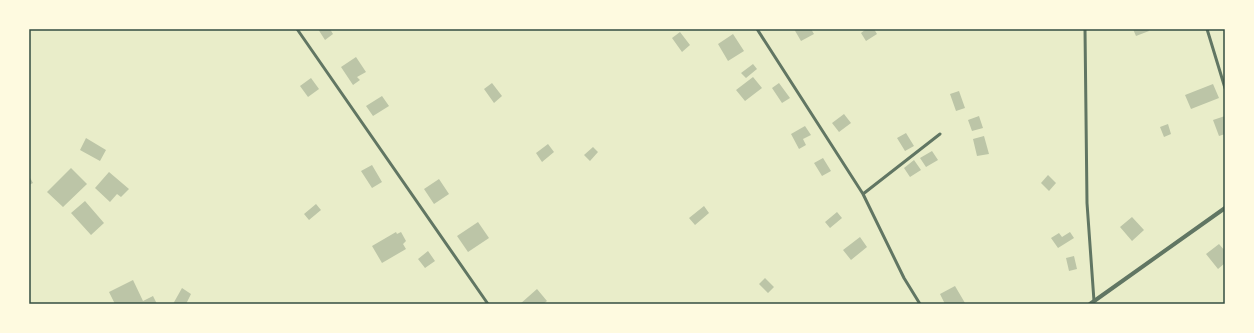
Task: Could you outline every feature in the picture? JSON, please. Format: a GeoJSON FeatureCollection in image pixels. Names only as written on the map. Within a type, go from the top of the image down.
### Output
{"type":"FeatureCollection","features":[{"type":"Feature","properties":{"kind":"street"},"geometry":{"type":"LineString","coordinates":[[1092,303],[1225,208]]}},
{"type":"Feature","properties":{"kind":"lane"},"geometry":{"type":"LineString","coordinates":[[297,29],[488,304]]}},
{"type":"Feature","properties":{"kind":"lane"},"geometry":{"type":"LineString","coordinates":[[757,29],[862,194],[904,278],[920,304]]}},
{"type":"Feature","properties":{"kind":"lane"},"geometry":{"type":"LineString","coordinates":[[1085,29],[1087,203],[1092,303]]}},
{"type":"Feature","properties":{"kind":"lane"},"geometry":{"type":"LineString","coordinates":[[1207,29],[1225,88]]}},
{"type":"Feature","properties":{"kind":"lane"},"geometry":{"type":"LineString","coordinates":[[862,194],[940,134]]}},
{"type":"Feature","properties":{"kind":"building"},"geometry":{"type":"Polygon","coordinates":[[[318,29],[330,29],[333,34],[325,40],[318,29]]]}},
{"type":"Feature","properties":{"kind":"building"},"geometry":{"type":"Polygon","coordinates":[[[794,29],[811,29],[814,34],[801,41],[794,29]]]}},
{"type":"Feature","properties":{"kind":"building"},"geometry":{"type":"Polygon","coordinates":[[[866,29],[874,29],[877,34],[866,41],[861,33],[866,29]]]}},
{"type":"Feature","properties":{"kind":"building"},"geometry":{"type":"Polygon","coordinates":[[[1133,29],[1148,29],[1149,31],[1136,36],[1133,29]]]}},
{"type":"Feature","properties":{"kind":"building"},"geometry":{"type":"Polygon","coordinates":[[[680,32],[690,45],[682,52],[672,38],[680,32]]]}},
{"type":"Feature","properties":{"kind":"building"},"geometry":{"type":"Polygon","coordinates":[[[733,34],[744,51],[728,61],[718,44],[733,34]]]}},
{"type":"Feature","properties":{"kind":"building"},"geometry":{"type":"Polygon","coordinates":[[[356,57],[366,72],[357,77],[360,80],[353,85],[341,67],[356,57]]]}},
{"type":"Feature","properties":{"kind":"building"},"geometry":{"type":"Polygon","coordinates":[[[753,64],[757,69],[746,78],[741,73],[753,64]]]}},
{"type":"Feature","properties":{"kind":"building"},"geometry":{"type":"Polygon","coordinates":[[[753,77],[762,88],[745,101],[736,90],[753,77]]]}},
{"type":"Feature","properties":{"kind":"building"},"geometry":{"type":"Polygon","coordinates":[[[311,78],[319,89],[308,97],[300,86],[311,78]]]}},
{"type":"Feature","properties":{"kind":"building"},"geometry":{"type":"Polygon","coordinates":[[[492,83],[502,96],[494,103],[484,89],[492,83]]]}},
{"type":"Feature","properties":{"kind":"building"},"geometry":{"type":"Polygon","coordinates":[[[779,83],[790,98],[782,103],[772,88],[779,83]]]}},
{"type":"Feature","properties":{"kind":"building"},"geometry":{"type":"Polygon","coordinates":[[[1213,84],[1219,98],[1191,109],[1185,95],[1213,84]]]}},
{"type":"Feature","properties":{"kind":"building"},"geometry":{"type":"Polygon","coordinates":[[[959,91],[965,108],[956,111],[950,94],[959,91]]]}},
{"type":"Feature","properties":{"kind":"building"},"geometry":{"type":"Polygon","coordinates":[[[382,96],[389,106],[373,116],[366,106],[382,96]]]}},
{"type":"Feature","properties":{"kind":"building"},"geometry":{"type":"Polygon","coordinates":[[[844,114],[851,123],[839,132],[832,123],[844,114]]]}},
{"type":"Feature","properties":{"kind":"building"},"geometry":{"type":"Polygon","coordinates":[[[979,116],[983,128],[972,131],[968,120],[979,116]]]}},
{"type":"Feature","properties":{"kind":"building"},"geometry":{"type":"Polygon","coordinates":[[[1225,116],[1225,134],[1219,136],[1213,120],[1225,116]]]}},
{"type":"Feature","properties":{"kind":"building"},"geometry":{"type":"Polygon","coordinates":[[[1168,124],[1171,134],[1164,137],[1160,127],[1168,124]]]}},
{"type":"Feature","properties":{"kind":"building"},"geometry":{"type":"Polygon","coordinates":[[[805,126],[811,135],[803,139],[806,145],[799,149],[791,134],[805,126]]]}},
{"type":"Feature","properties":{"kind":"building"},"geometry":{"type":"Polygon","coordinates":[[[906,133],[914,146],[905,151],[897,138],[906,133]]]}},
{"type":"Feature","properties":{"kind":"building"},"geometry":{"type":"Polygon","coordinates":[[[984,136],[989,154],[977,156],[973,139],[984,136]]]}},
{"type":"Feature","properties":{"kind":"building"},"geometry":{"type":"Polygon","coordinates":[[[86,138],[106,150],[100,161],[80,150],[86,138]]]}},
{"type":"Feature","properties":{"kind":"building"},"geometry":{"type":"Polygon","coordinates":[[[548,144],[554,152],[542,162],[536,153],[548,144]]]}},
{"type":"Feature","properties":{"kind":"building"},"geometry":{"type":"Polygon","coordinates":[[[593,147],[598,152],[590,161],[584,155],[593,147]]]}},
{"type":"Feature","properties":{"kind":"building"},"geometry":{"type":"Polygon","coordinates":[[[932,151],[938,160],[926,167],[920,158],[932,151]]]}},
{"type":"Feature","properties":{"kind":"building"},"geometry":{"type":"Polygon","coordinates":[[[823,158],[831,171],[822,176],[814,163],[823,158]]]}},
{"type":"Feature","properties":{"kind":"building"},"geometry":{"type":"Polygon","coordinates":[[[914,160],[921,170],[910,177],[904,168],[914,160]]]}},
{"type":"Feature","properties":{"kind":"building"},"geometry":{"type":"Polygon","coordinates":[[[372,165],[382,182],[372,188],[361,171],[372,165]]]}},
{"type":"Feature","properties":{"kind":"building"},"geometry":{"type":"Polygon","coordinates":[[[71,168],[87,184],[63,207],[47,192],[71,168]]]}},
{"type":"Feature","properties":{"kind":"building"},"geometry":{"type":"Polygon","coordinates":[[[109,172],[129,189],[121,197],[117,194],[110,202],[95,188],[109,172]]]}},
{"type":"Feature","properties":{"kind":"building"},"geometry":{"type":"Polygon","coordinates":[[[1048,175],[1056,183],[1049,191],[1041,183],[1048,175]]]}},
{"type":"Feature","properties":{"kind":"building"},"geometry":{"type":"Polygon","coordinates":[[[29,176],[33,183],[29,185],[29,176]]]}},
{"type":"Feature","properties":{"kind":"building"},"geometry":{"type":"Polygon","coordinates":[[[439,179],[449,194],[434,204],[424,189],[439,179]]]}},
{"type":"Feature","properties":{"kind":"building"},"geometry":{"type":"Polygon","coordinates":[[[85,201],[104,223],[91,235],[71,213],[85,201]]]}},
{"type":"Feature","properties":{"kind":"building"},"geometry":{"type":"Polygon","coordinates":[[[316,204],[321,210],[309,220],[304,214],[316,204]]]}},
{"type":"Feature","properties":{"kind":"building"},"geometry":{"type":"Polygon","coordinates":[[[704,206],[709,213],[695,225],[689,218],[704,206]]]}},
{"type":"Feature","properties":{"kind":"building"},"geometry":{"type":"Polygon","coordinates":[[[837,212],[842,218],[830,228],[825,222],[837,212]]]}},
{"type":"Feature","properties":{"kind":"building"},"geometry":{"type":"Polygon","coordinates":[[[1132,217],[1144,230],[1132,241],[1120,227],[1132,217]]]}},
{"type":"Feature","properties":{"kind":"building"},"geometry":{"type":"Polygon","coordinates":[[[478,222],[489,238],[468,252],[457,236],[478,222]]]}},
{"type":"Feature","properties":{"kind":"building"},"geometry":{"type":"Polygon","coordinates":[[[396,232],[397,234],[401,232],[406,241],[403,244],[406,249],[382,263],[372,246],[396,232]]]}},
{"type":"Feature","properties":{"kind":"building"},"geometry":{"type":"Polygon","coordinates":[[[1070,232],[1074,238],[1058,248],[1051,238],[1059,233],[1062,237],[1070,232]]]}},
{"type":"Feature","properties":{"kind":"building"},"geometry":{"type":"Polygon","coordinates":[[[860,237],[867,247],[851,260],[843,250],[860,237]]]}},
{"type":"Feature","properties":{"kind":"building"},"geometry":{"type":"Polygon","coordinates":[[[1219,244],[1225,251],[1225,263],[1218,269],[1206,254],[1219,244]]]}},
{"type":"Feature","properties":{"kind":"building"},"geometry":{"type":"Polygon","coordinates":[[[428,251],[435,261],[425,268],[418,259],[428,251]]]}},
{"type":"Feature","properties":{"kind":"building"},"geometry":{"type":"Polygon","coordinates":[[[1074,256],[1077,269],[1069,271],[1066,258],[1074,256]]]}},
{"type":"Feature","properties":{"kind":"building"},"geometry":{"type":"Polygon","coordinates":[[[765,278],[774,287],[768,293],[759,284],[765,278]]]}},
{"type":"Feature","properties":{"kind":"building"},"geometry":{"type":"Polygon","coordinates":[[[133,280],[143,301],[153,296],[157,304],[115,304],[109,292],[133,280]]]}},
{"type":"Feature","properties":{"kind":"building"},"geometry":{"type":"Polygon","coordinates":[[[955,286],[965,303],[945,304],[940,294],[955,286]]]}},
{"type":"Feature","properties":{"kind":"building"},"geometry":{"type":"Polygon","coordinates":[[[182,288],[191,294],[186,304],[173,304],[182,288]]]}},
{"type":"Feature","properties":{"kind":"building"},"geometry":{"type":"Polygon","coordinates":[[[537,289],[547,301],[543,304],[520,304],[537,289]]]}}]}
